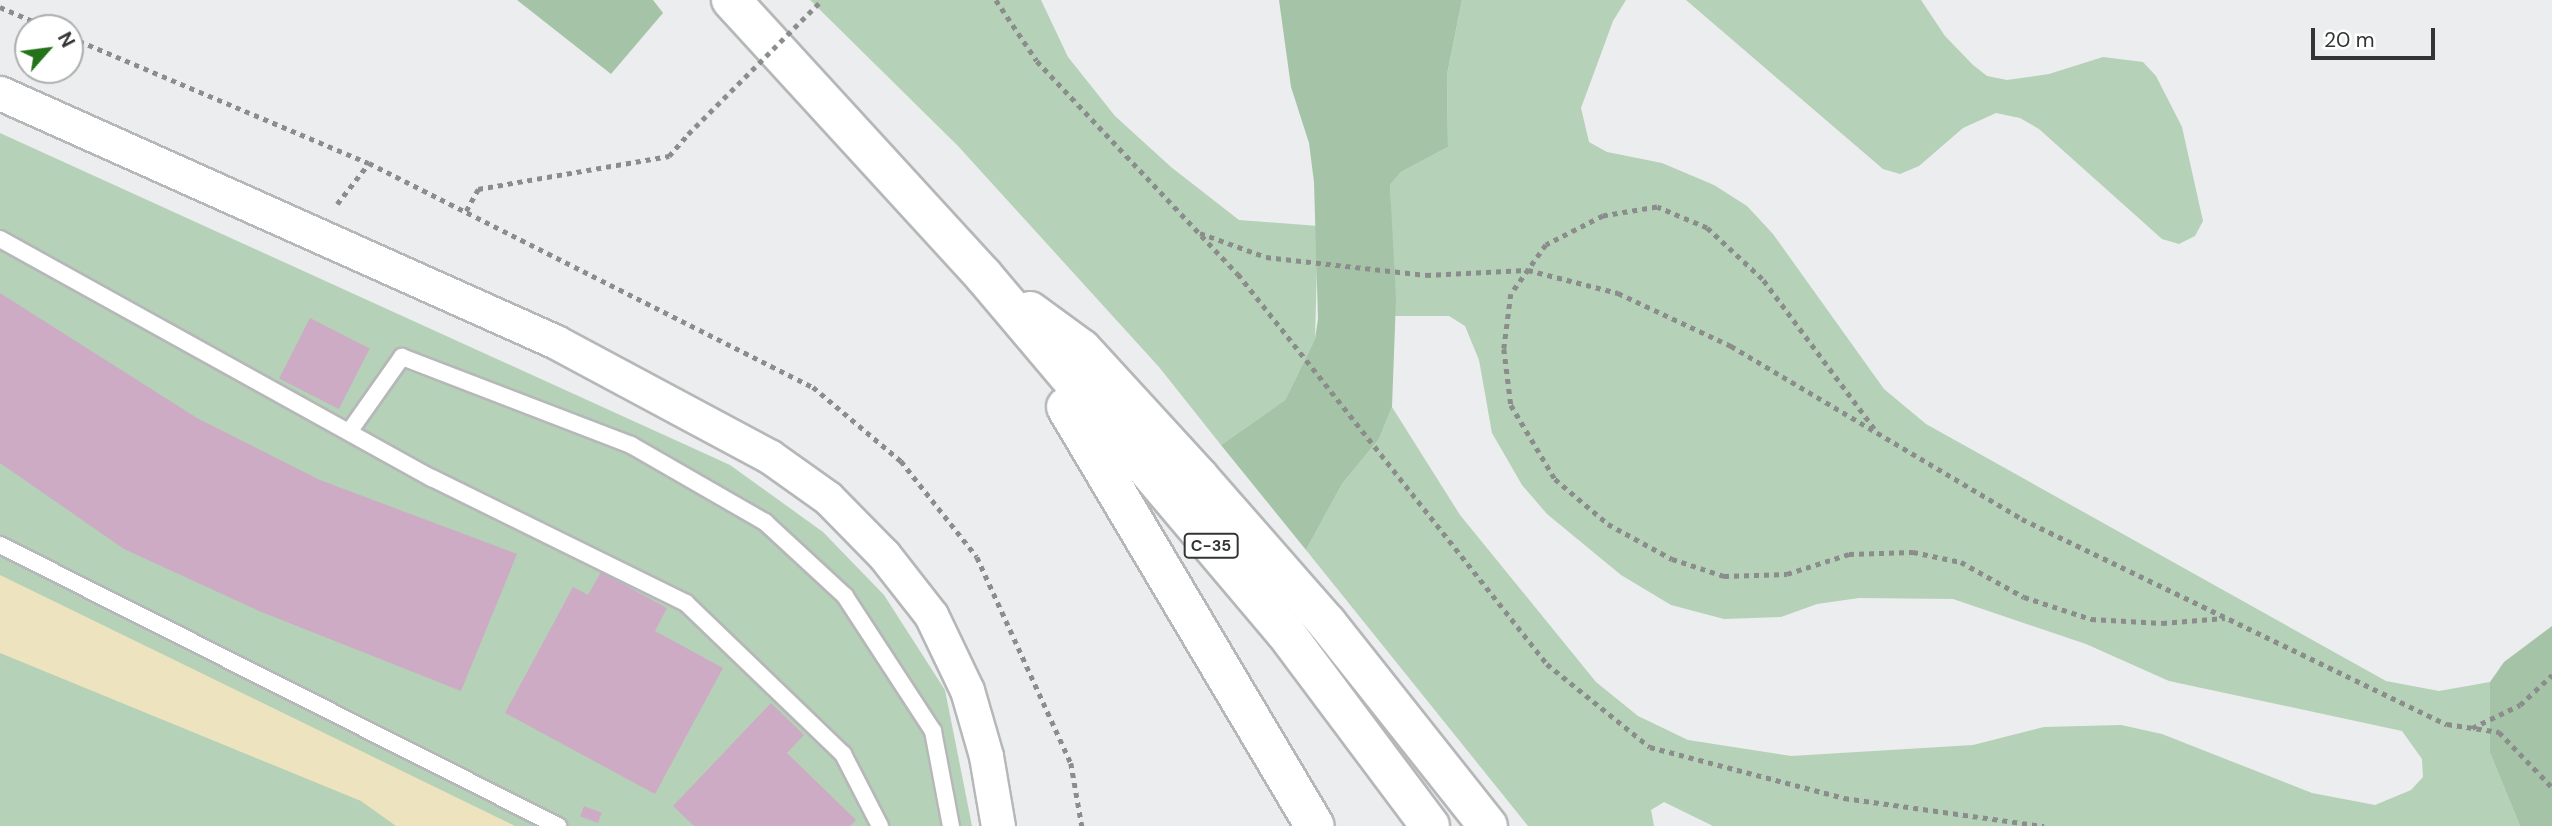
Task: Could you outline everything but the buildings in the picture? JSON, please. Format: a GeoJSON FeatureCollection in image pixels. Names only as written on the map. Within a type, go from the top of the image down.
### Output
{"type":"FeatureCollection","features":[{"type":"Feature","properties":{"kind":"highway","name":"C-35"},"geometry":{"type":"LineString","coordinates":[[731,0],[983,275],[1285,632],[1430,826]]}},
{"type":"Feature","properties":{"kind":"highway"},"geometry":{"type":"LineString","coordinates":[[983,275],[1133,513],[1315,826]]}},
{"type":"Feature","properties":{"kind":"highway"},"geometry":{"type":"LineString","coordinates":[[983,275],[1082,349],[1327,623],[1488,826]]}},
{"type":"Feature","properties":{"kind":"street"},"geometry":{"type":"LineString","coordinates":[[0,93],[555,342],[769,456],[828,498],[884,555],[931,615],[967,690],[986,757],[998,826]]}},
{"type":"Feature","properties":{"kind":"lane"},"geometry":{"type":"LineString","coordinates":[[0,239],[349,432],[686,603],[843,754],[880,826]]}},
{"type":"Feature","properties":{"kind":"lane"},"geometry":{"type":"LineString","coordinates":[[349,432],[402,357],[631,445],[765,522],[845,596],[933,731],[951,826]]}},
{"type":"Feature","properties":{"kind":"lane"},"geometry":{"type":"LineString","coordinates":[[0,545],[558,826]]}},
{"type":"Feature","properties":{"kind":"path"},"geometry":{"type":"LineString","coordinates":[[466,211],[478,189],[669,156],[822,0]]}},
{"type":"Feature","properties":{"kind":"path"},"geometry":{"type":"LineString","coordinates":[[996,0],[1037,61],[1238,274],[1547,664],[1650,747],[1844,798],[2044,826]]}},
{"type":"Feature","properties":{"kind":"path"},"geometry":{"type":"LineString","coordinates":[[0,7],[17,14]]}},
{"type":"Feature","properties":{"kind":"path"},"geometry":{"type":"LineString","coordinates":[[331,211],[369,163]]}},
{"type":"Feature","properties":{"kind":"path"},"geometry":{"type":"LineString","coordinates":[[1876,432],[1762,279],[1707,228],[1657,207],[1603,216],[1546,245],[1511,294],[1504,349],[1511,405],[1555,479],[1608,524],[1672,558],[1724,576],[1787,574],[1849,554],[1913,552],[1961,562],[2024,597],[2091,619],[2162,623],[2226,618]]}},
{"type":"Feature","properties":{"kind":"path"},"geometry":{"type":"LineString","coordinates":[[1200,233],[1280,259],[1426,275],[1528,270],[1618,293],[1731,346],[2022,519],[2447,724],[2500,732],[2552,787]]}},
{"type":"Feature","properties":{"kind":"path"},"geometry":{"type":"LineString","coordinates":[[2472,728],[2520,705],[2552,675]]}},
{"type":"Feature","properties":{"kind":"green space"},"geometry":{"type":"Polygon","coordinates":[[[517,0],[653,0],[663,13],[611,74],[517,0]]]}},
{"type":"Feature","properties":{"kind":"green space"},"geometry":{"type":"Polygon","coordinates":[[[810,0],[1041,0],[1068,57],[1115,116],[1171,167],[1239,220],[1318,226],[1315,339],[1285,400],[1221,445],[1159,367],[958,146],[810,0]]]}},
{"type":"Feature","properties":{"kind":"green space"},"geometry":{"type":"Polygon","coordinates":[[[1279,0],[1462,0],[1447,75],[1448,147],[1401,172],[1390,185],[1396,299],[1392,407],[1379,439],[1342,484],[1306,550],[1221,445],[1285,400],[1315,339],[1318,319],[1314,182],[1309,143],[1291,87],[1279,0]]]}},
{"type":"Feature","properties":{"kind":"green space"},"geometry":{"type":"Polygon","coordinates":[[[1462,0],[1626,0],[1613,21],[1581,108],[1589,142],[1607,152],[1662,163],[1714,185],[1747,206],[1773,234],[1884,389],[1926,424],[2386,681],[2439,691],[2490,682],[2490,753],[2520,826],[1713,826],[1664,802],[1651,810],[1654,826],[1528,826],[1306,550],[1342,484],[1379,439],[1392,407],[1460,515],[1596,682],[1638,716],[1688,740],[1791,756],[1973,745],[2044,727],[2121,725],[2162,734],[2312,793],[2375,805],[2411,790],[2423,777],[2422,759],[2402,731],[2169,681],[2086,644],[1953,599],[1859,598],[1817,604],[1781,617],[1724,619],[1671,605],[1621,575],[1547,514],[1522,485],[1492,433],[1479,360],[1465,326],[1449,316],[1394,316],[1390,185],[1401,172],[1448,147],[1447,75],[1462,0]]]}},
{"type":"Feature","properties":{"kind":"green space"},"geometry":{"type":"Polygon","coordinates":[[[1686,0],[1921,0],[1945,36],[1973,65],[1987,76],[2007,80],[2049,74],[2103,57],[2143,62],[2156,76],[2182,127],[2203,221],[2195,236],[2179,244],[2162,239],[2039,129],[2020,118],[1996,113],[1963,128],[1919,166],[1900,174],[1883,169],[1686,0]]]}},
{"type":"Feature","properties":{"kind":"green space"},"geometry":{"type":"Polygon","coordinates":[[[0,133],[730,465],[823,532],[884,595],[945,690],[972,826],[0,826],[0,133]]]}},
{"type":"Feature","properties":{"kind":"green space"},"geometry":{"type":"Polygon","coordinates":[[[2552,626],[2552,826],[2520,826],[2490,753],[2490,682],[2504,662],[2552,626]]]}},
{"type":"Feature","properties":{"kind":"sand"},"geometry":{"type":"Polygon","coordinates":[[[0,575],[515,826],[396,826],[361,801],[0,653],[0,575]]]}}]}
